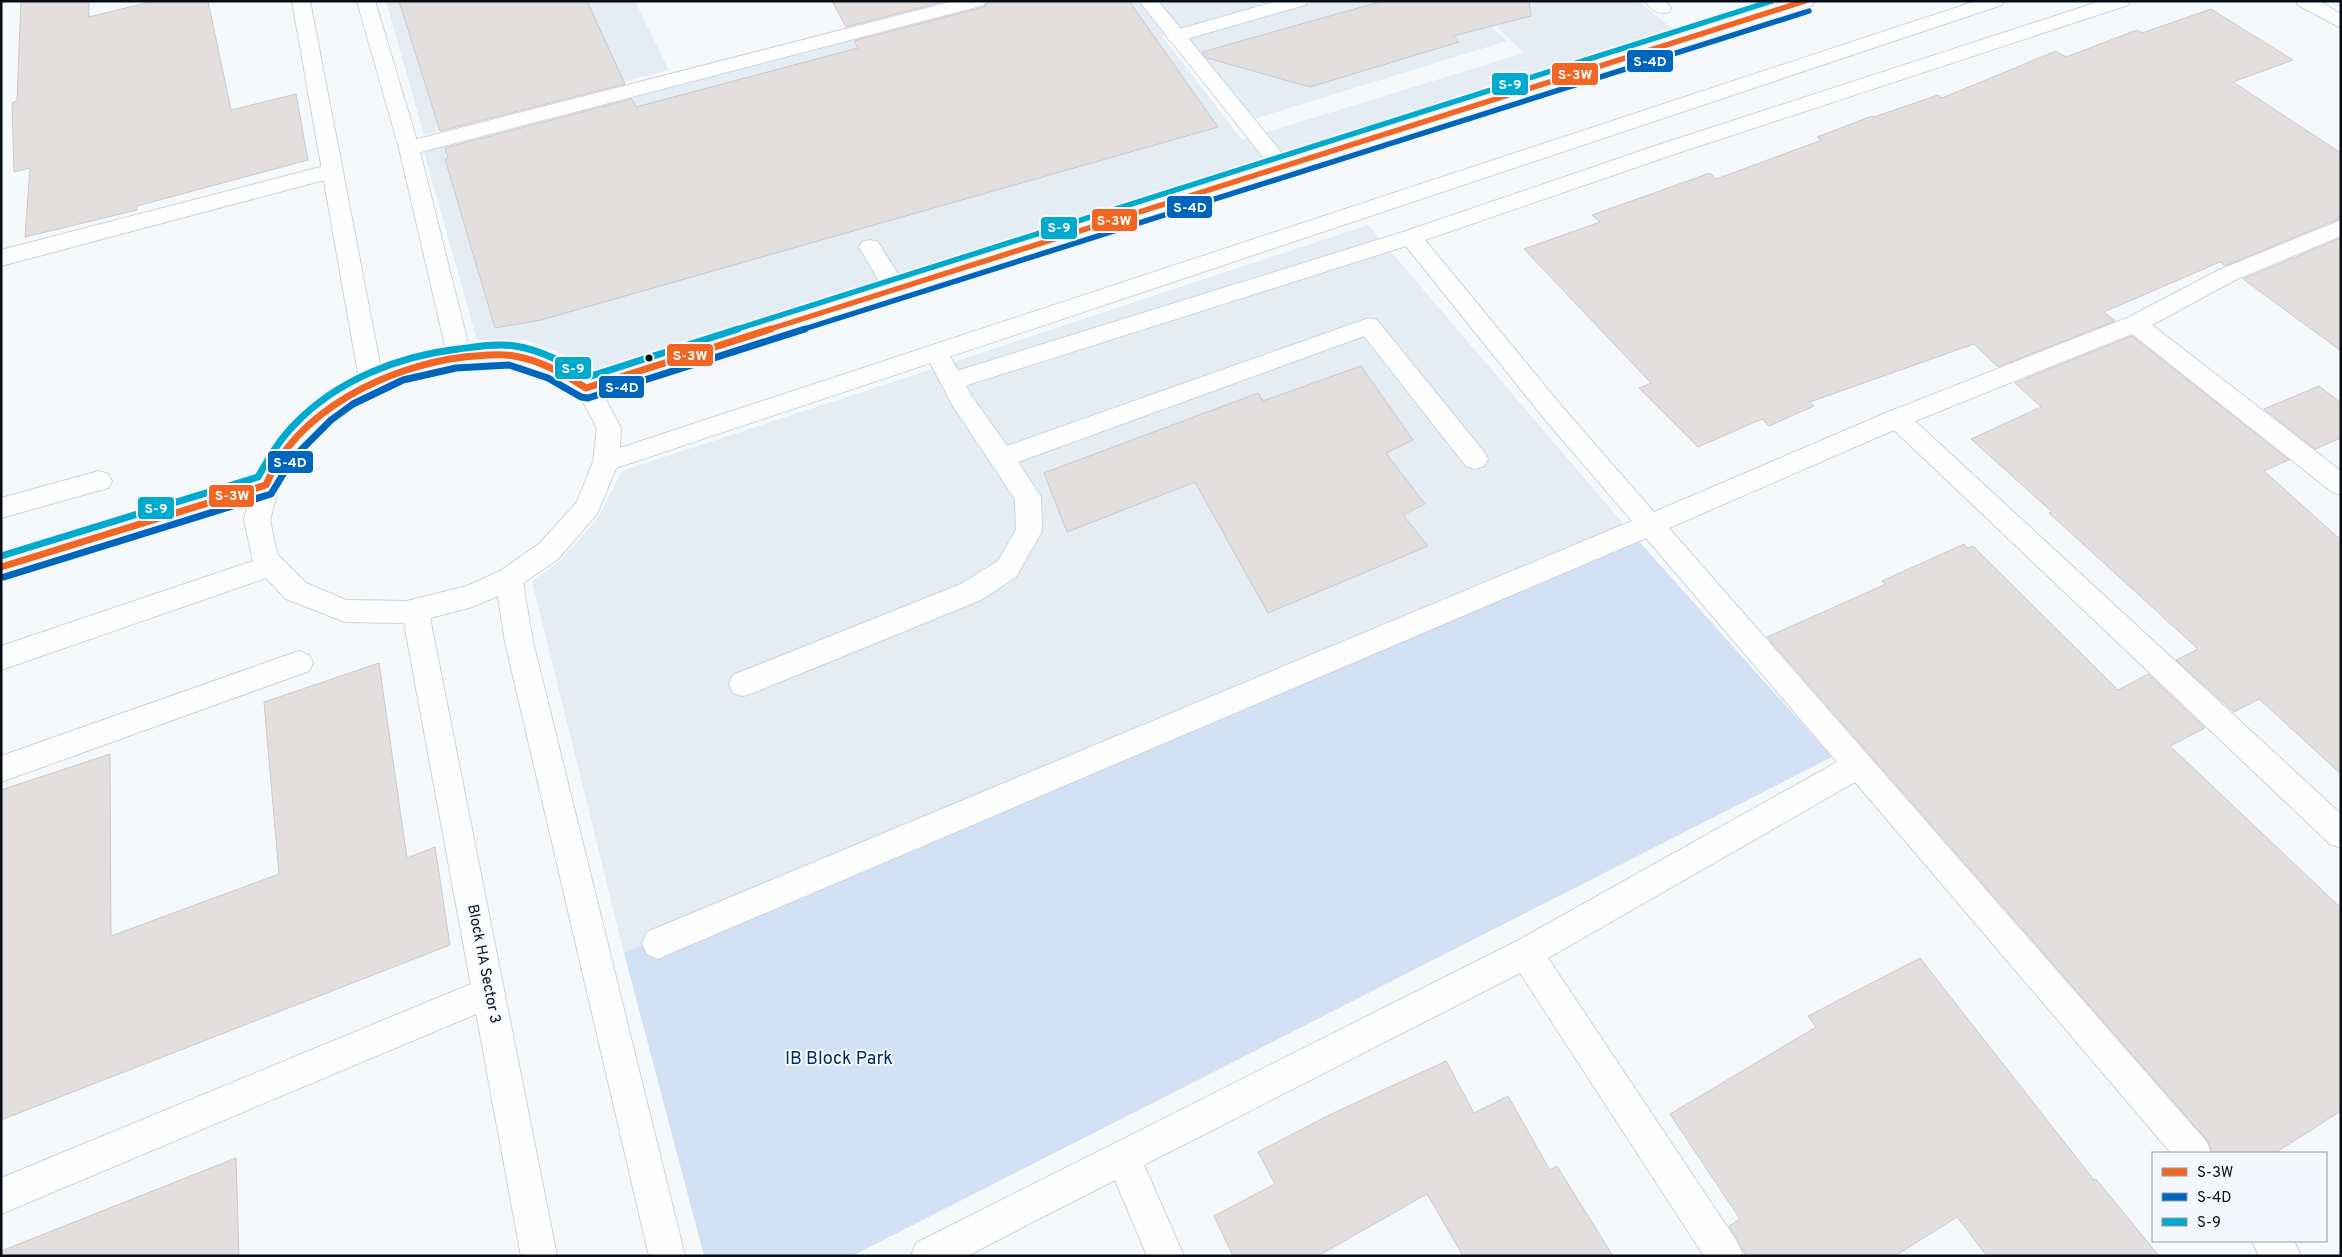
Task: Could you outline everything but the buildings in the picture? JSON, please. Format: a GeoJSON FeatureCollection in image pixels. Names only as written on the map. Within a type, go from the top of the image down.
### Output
{"type":"FeatureCollection","features":[{"type":"Feature","properties":{"kind":"street"},"geometry":{"type":"LineString","coordinates":[[300,1],[372,383]]}},
{"type":"Feature","properties":{"kind":"street"},"geometry":{"type":"LineString","coordinates":[[366,1],[409,148],[459,356]]}},
{"type":"Feature","properties":{"kind":"street"},"geometry":{"type":"LineString","coordinates":[[409,148],[977,1]]}},
{"type":"Feature","properties":{"kind":"street"},"geometry":{"type":"LineString","coordinates":[[1148,1],[1282,167]]}},
{"type":"Feature","properties":{"kind":"street"},"geometry":{"type":"LineString","coordinates":[[1176,36],[1298,1]]}},
{"type":"Feature","properties":{"kind":"street"},"geometry":{"type":"LineString","coordinates":[[586,388],[1806,1]]}},
{"type":"Feature","properties":{"kind":"street"},"geometry":{"type":"LineString","coordinates":[[606,462],[1995,1]]}},
{"type":"Feature","properties":{"kind":"street"},"geometry":{"type":"LineString","coordinates":[[952,381],[1410,237],[1665,150],[2121,1]]}},
{"type":"Feature","properties":{"kind":"street"},"geometry":{"type":"LineString","coordinates":[[2305,1],[2341,22]]}},
{"type":"Feature","properties":{"kind":"street"},"geometry":{"type":"LineString","coordinates":[[1,258],[332,171]]}},
{"type":"Feature","properties":{"kind":"street"},"geometry":{"type":"LineString","coordinates":[[658,943],[1897,418],[2135,324],[2226,276],[2341,227]]}},
{"type":"Feature","properties":{"kind":"street"},"geometry":{"type":"LineString","coordinates":[[1410,237],[1556,416],[2193,1152]]}},
{"type":"Feature","properties":{"kind":"street"},"geometry":{"type":"LineString","coordinates":[[870,247],[896,290]]}},
{"type":"Feature","properties":{"kind":"street"},"geometry":{"type":"LineString","coordinates":[[2135,324],[2341,485]]}},
{"type":"Feature","properties":{"kind":"street"},"geometry":{"type":"LineString","coordinates":[[1001,458],[1369,326],[1475,459]]}},
{"type":"Feature","properties":{"kind":"street"},"geometry":{"type":"LineString","coordinates":[[743,684],[971,592],[1007,569],[1029,531],[1028,497],[962,400],[937,353]]}},
{"type":"Feature","properties":{"kind":"street"},"geometry":{"type":"LineString","coordinates":[[459,356],[512,356],[558,370],[586,388],[609,428],[606,462],[588,507],[549,550],[509,580],[472,596],[407,612],[345,611],[296,591],[265,558],[257,520],[269,475],[301,432],[346,395],[372,383],[402,369],[459,356]]}},
{"type":"Feature","properties":{"kind":"street"},"geometry":{"type":"LineString","coordinates":[[1897,418],[2341,834]]}},
{"type":"Feature","properties":{"kind":"street"},"geometry":{"type":"LineString","coordinates":[[1,508],[99,481]]}},
{"type":"Feature","properties":{"kind":"street"},"geometry":{"type":"LineString","coordinates":[[1,567],[266,485]]}},
{"type":"Feature","properties":{"kind":"street"},"geometry":{"type":"LineString","coordinates":[[1,658],[272,565]]}},
{"type":"Feature","properties":{"kind":"street"},"geometry":{"type":"LineString","coordinates":[[509,580],[519,642],[667,1256]]}},
{"type":"Feature","properties":{"kind":"street","name":"Block HA Sector 3"},"geometry":{"type":"LineString","coordinates":[[415,610],[539,1256]]}},
{"type":"Feature","properties":{"kind":"street"},"geometry":{"type":"LineString","coordinates":[[1,769],[299,663]]}},
{"type":"Feature","properties":{"kind":"street"},"geometry":{"type":"LineString","coordinates":[[929,1256],[1526,953],[1858,765]]}},
{"type":"Feature","properties":{"kind":"street"},"geometry":{"type":"LineString","coordinates":[[1526,953],[1724,1256]]}},
{"type":"Feature","properties":{"kind":"street"},"geometry":{"type":"LineString","coordinates":[[1,1196],[488,993]]}},
{"type":"Feature","properties":{"kind":"street"},"geometry":{"type":"LineString","coordinates":[[1124,1158],[1166,1256]]}},
{"type":"Feature","properties":{"kind":"street"},"geometry":{"type":"LineString","coordinates":[[2271,1242],[2283,1256]]}},
{"type":"Feature","properties":{"kind":"shaded area"},"geometry":{"type":"Polygon","coordinates":[[[386,1],[635,1],[669,70],[424,135],[386,1]]]}},
{"type":"Feature","properties":{"kind":"shaded area"},"geometry":{"type":"Polygon","coordinates":[[[1003,1],[1280,1],[1162,36],[1242,140],[1524,53],[1470,1],[1638,1],[1674,30],[589,375],[570,357],[526,340],[477,340],[424,152],[1003,1]]]}},
{"type":"Feature","properties":{"kind":"shaded area"},"geometry":{"type":"Polygon","coordinates":[[[1316,1],[1462,1],[1507,41],[1254,119],[1189,39],[1316,1]]]}},
{"type":"Feature","properties":{"kind":"shaded area"},"geometry":{"type":"Polygon","coordinates":[[[1368,225],[1627,528],[624,953],[532,581],[562,559],[599,516],[622,471],[1368,225]]]}},
{"type":"Feature","properties":{"kind":"green space","name":"IB Block Park"},"geometry":{"type":"Polygon","coordinates":[[[1627,528],[1832,757],[852,1256],[704,1256],[624,953],[1627,528]]]}},
{"type":"Feature","properties":{"kind":"transit line","name":"S-9"},"geometry":{"type":"LineString","coordinates":[[1,556],[258,477],[274,449],[295,424],[320,402],[348,384],[378,369],[409,358],[441,351],[509,345],[543,354],[562,362],[588,377],[1772,1]]}},
{"type":"Feature","properties":{"kind":"transit line","name":"S-3W"},"geometry":{"type":"LineString","coordinates":[[1,567],[266,485],[282,456],[313,422],[354,392],[400,371],[450,359],[509,355],[542,365],[586,388],[1805,1]]}},
{"type":"Feature","properties":{"kind":"transit line","name":"S-4D"},"geometry":{"type":"LineString","coordinates":[[4,577],[271,494],[293,458],[331,420],[353,404],[403,380],[456,368],[509,365],[548,378],[581,397],[588,398],[1809,11]]}}]}
